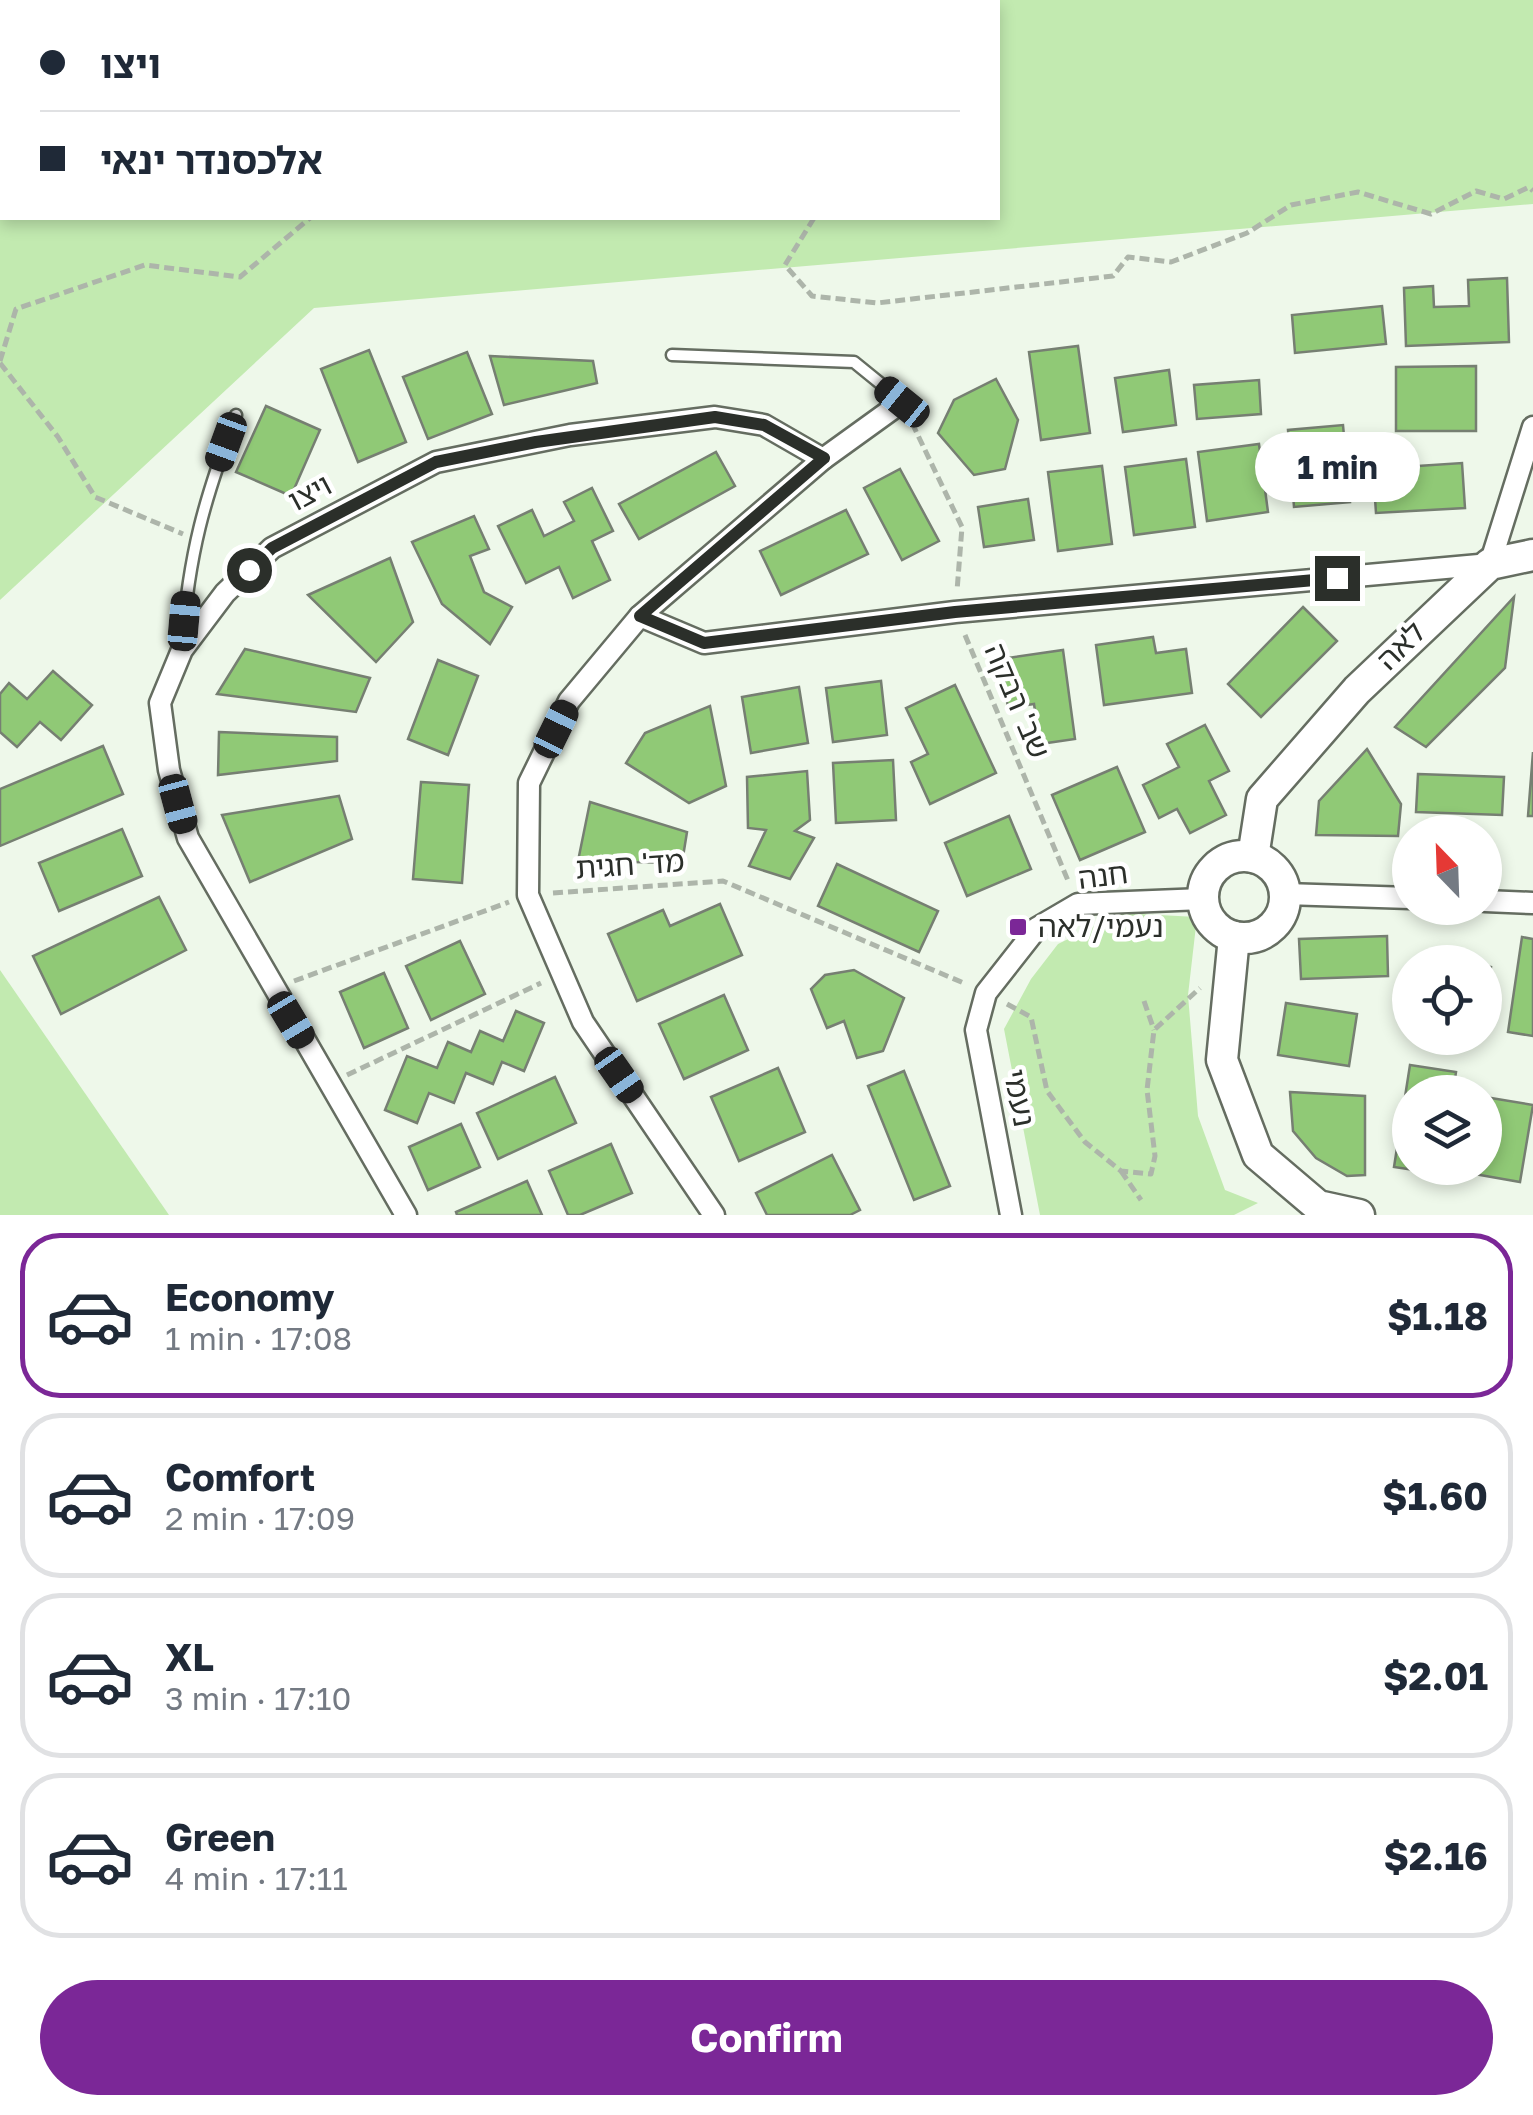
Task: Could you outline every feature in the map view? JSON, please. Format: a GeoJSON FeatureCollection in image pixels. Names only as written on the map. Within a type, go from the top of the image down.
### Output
{"type":"FeatureCollection","features":[{"type":"Feature","properties":{"kind":"street"},"geometry":{"type":"LineString","coordinates":[[714,1215],[583,1022],[528,895],[529,783],[569,702],[640,616],[824,458],[902,402]]}},
{"type":"Feature","properties":{"kind":"street","name":"ויצו"},"geometry":{"type":"LineString","coordinates":[[406,1215],[188,838],[169,770],[160,703],[182,650],[225,593],[272,548],[436,462],[570,436],[715,417],[764,425],[824,458]]}},
{"type":"Feature","properties":{"kind":"street","name":"לאה"},"geometry":{"type":"LineString","coordinates":[[1253,857],[1262,799],[1369,677],[1490,564],[1533,427]]}},
{"type":"Feature","properties":{"kind":"street"},"geometry":{"type":"LineString","coordinates":[[640,616],[704,643],[955,612],[1490,564],[1533,556]]}},
{"type":"Feature","properties":{"kind":"street"},"geometry":{"type":"LineString","coordinates":[[1232,949],[1271,928],[1279,918],[1285,894],[1275,870],[1253,857],[1240,856],[1218,866],[1204,886],[1203,899],[1212,923],[1232,949],[1222,1060],[1258,1155],[1318,1206],[1359,1215]]}},
{"type":"Feature","properties":{"kind":"street"},"geometry":{"type":"LineString","coordinates":[[1285,894],[1392,897]]}},
{"type":"Feature","properties":{"kind":"street","name":"חנה"},"geometry":{"type":"LineString","coordinates":[[986,993],[1037,928],[1078,904],[1203,899]]}},
{"type":"Feature","properties":{"kind":"street"},"geometry":{"type":"LineString","coordinates":[[1502,902],[1533,903]]}},
{"type":"Feature","properties":{"kind":"street","name":"נעמי"},"geometry":{"type":"LineString","coordinates":[[986,993],[976,1030],[1011,1215]]}},
{"type":"Feature","properties":{"kind":"lane"},"geometry":{"type":"LineString","coordinates":[[672,355],[854,362],[902,402]]}},
{"type":"Feature","properties":{"kind":"lane"},"geometry":{"type":"LineString","coordinates":[[182,650],[194,539],[236,416]]}},
{"type":"Feature","properties":{"kind":"path"},"geometry":{"type":"LineString","coordinates":[[813,220],[785,264],[812,296],[876,303],[1113,276],[1128,257],[1172,262],[1247,233],[1290,205],[1358,192],[1431,214],[1476,191],[1504,199],[1529,188],[1533,191]]}},
{"type":"Feature","properties":{"kind":"path"},"geometry":{"type":"LineString","coordinates":[[194,539],[95,497],[58,437],[0,362],[16,309],[146,265],[240,277],[308,220]]}},
{"type":"Feature","properties":{"kind":"path","name":"שב' רבקה"},"geometry":{"type":"LineString","coordinates":[[902,402],[962,527],[955,612],[1078,904]]}},
{"type":"Feature","properties":{"kind":"path","name":"מד' חגית"},"geometry":{"type":"LineString","coordinates":[[272,989],[528,895],[723,881],[986,993],[1031,1018],[1047,1091],[1085,1142],[1121,1171],[1141,1200]]}},
{"type":"Feature","properties":{"kind":"path"},"geometry":{"type":"LineString","coordinates":[[1154,1030],[1232,949]]}},
{"type":"Feature","properties":{"kind":"path"},"geometry":{"type":"LineString","coordinates":[[328,1084],[562,974]]}},
{"type":"Feature","properties":{"kind":"path"},"geometry":{"type":"LineString","coordinates":[[1121,1171],[1151,1174],[1155,1156],[1147,1090],[1154,1030],[1144,1002]]}},
{"type":"Feature","properties":{"kind":"green space"},"geometry":{"type":"Polygon","coordinates":[[[1000,0],[1533,0],[1533,204],[314,308],[0,600],[0,220],[1000,220],[1000,0]]]}},
{"type":"Feature","properties":{"kind":"green space"},"geometry":{"type":"Polygon","coordinates":[[[1121,913],[1197,917],[1188,995],[1198,1116],[1225,1190],[1258,1203],[1234,1215],[1040,1215],[1004,1029],[1031,979],[1058,944],[1121,913]]]}},
{"type":"Feature","properties":{"kind":"green space"},"geometry":{"type":"Polygon","coordinates":[[[0,970],[169,1215],[0,1215],[0,970]]]}},
{"type":"Feature","properties":{"kind":"building"},"geometry":{"type":"Polygon","coordinates":[[[1507,278],[1509,342],[1406,346],[1404,288],[1433,286],[1434,307],[1469,306],[1468,280],[1507,278]]]}},
{"type":"Feature","properties":{"kind":"building"},"geometry":{"type":"Polygon","coordinates":[[[1382,306],[1386,344],[1295,353],[1292,315],[1382,306]]]}},
{"type":"Feature","properties":{"kind":"building"},"geometry":{"type":"Polygon","coordinates":[[[1078,346],[1090,433],[1041,440],[1029,352],[1078,346]]]}},
{"type":"Feature","properties":{"kind":"building"},"geometry":{"type":"Polygon","coordinates":[[[369,350],[406,442],[358,462],[321,369],[369,350]]]}},
{"type":"Feature","properties":{"kind":"building"},"geometry":{"type":"Polygon","coordinates":[[[467,352],[492,414],[428,439],[403,377],[467,352]]]}},
{"type":"Feature","properties":{"kind":"building"},"geometry":{"type":"Polygon","coordinates":[[[490,356],[593,361],[597,383],[504,405],[490,356]]]}},
{"type":"Feature","properties":{"kind":"building"},"geometry":{"type":"Polygon","coordinates":[[[1476,366],[1476,431],[1396,431],[1396,367],[1476,366]]]}},
{"type":"Feature","properties":{"kind":"building"},"geometry":{"type":"Polygon","coordinates":[[[1169,370],[1176,425],[1123,432],[1115,378],[1169,370]]]}},
{"type":"Feature","properties":{"kind":"building"},"geometry":{"type":"Polygon","coordinates":[[[996,379],[1018,420],[1005,469],[974,475],[938,433],[954,400],[996,379]]]}},
{"type":"Feature","properties":{"kind":"building"},"geometry":{"type":"Polygon","coordinates":[[[1259,380],[1261,414],[1197,419],[1194,385],[1259,380]]]}},
{"type":"Feature","properties":{"kind":"building"},"geometry":{"type":"Polygon","coordinates":[[[266,406],[320,430],[291,496],[236,472],[266,406]]]}},
{"type":"Feature","properties":{"kind":"building"},"geometry":{"type":"Polygon","coordinates":[[[1343,425],[1350,502],[1294,507],[1288,430],[1343,425]]]}},
{"type":"Feature","properties":{"kind":"building"},"geometry":{"type":"Polygon","coordinates":[[[1259,444],[1268,512],[1207,521],[1198,452],[1259,444]]]}},
{"type":"Feature","properties":{"kind":"building"},"geometry":{"type":"Polygon","coordinates":[[[716,452],[735,486],[639,539],[619,504],[716,452]]]}},
{"type":"Feature","properties":{"kind":"building"},"geometry":{"type":"Polygon","coordinates":[[[1186,459],[1195,527],[1134,535],[1125,467],[1186,459]]]}},
{"type":"Feature","properties":{"kind":"building"},"geometry":{"type":"Polygon","coordinates":[[[1462,463],[1465,508],[1376,513],[1373,469],[1462,463]]]}},
{"type":"Feature","properties":{"kind":"building"},"geometry":{"type":"Polygon","coordinates":[[[1102,466],[1112,544],[1058,551],[1048,472],[1102,466]]]}},
{"type":"Feature","properties":{"kind":"building"},"geometry":{"type":"Polygon","coordinates":[[[900,469],[939,541],[902,560],[864,488],[900,469]]]}},
{"type":"Feature","properties":{"kind":"building"},"geometry":{"type":"Polygon","coordinates":[[[592,488],[613,531],[592,541],[610,580],[573,598],[559,567],[526,583],[498,526],[532,510],[544,536],[574,521],[564,502],[592,488]]]}},
{"type":"Feature","properties":{"kind":"building"},"geometry":{"type":"Polygon","coordinates":[[[1028,499],[1034,540],[984,547],[978,507],[1028,499]]]}},
{"type":"Feature","properties":{"kind":"building"},"geometry":{"type":"Polygon","coordinates":[[[846,510],[868,554],[781,595],[760,551],[846,510]]]}},
{"type":"Feature","properties":{"kind":"building"},"geometry":{"type":"Polygon","coordinates":[[[474,516],[489,549],[470,556],[484,592],[512,607],[490,644],[442,604],[412,542],[474,516]]]}},
{"type":"Feature","properties":{"kind":"building"},"geometry":{"type":"Polygon","coordinates":[[[390,558],[413,622],[376,662],[308,595],[390,558]]]}},
{"type":"Feature","properties":{"kind":"building"},"geometry":{"type":"Polygon","coordinates":[[[1514,597],[1505,668],[1426,747],[1395,727],[1514,597]]]}},
{"type":"Feature","properties":{"kind":"building"},"geometry":{"type":"Polygon","coordinates":[[[1303,607],[1337,641],[1261,717],[1228,684],[1303,607]]]}},
{"type":"Feature","properties":{"kind":"building"},"geometry":{"type":"Polygon","coordinates":[[[1153,637],[1156,653],[1186,649],[1192,693],[1104,705],[1096,645],[1153,637]]]}},
{"type":"Feature","properties":{"kind":"building"},"geometry":{"type":"Polygon","coordinates":[[[245,649],[370,678],[356,712],[217,694],[245,649]]]}},
{"type":"Feature","properties":{"kind":"building"},"geometry":{"type":"Polygon","coordinates":[[[1063,650],[1075,739],[1040,744],[1034,704],[1008,708],[1001,659],[1063,650]]]}},
{"type":"Feature","properties":{"kind":"building"},"geometry":{"type":"Polygon","coordinates":[[[438,660],[478,676],[448,755],[408,739],[438,660]]]}},
{"type":"Feature","properties":{"kind":"building"},"geometry":{"type":"Polygon","coordinates":[[[53,671],[92,705],[61,740],[40,722],[17,747],[0,732],[0,694],[9,683],[27,699],[53,671]]]}},
{"type":"Feature","properties":{"kind":"building"},"geometry":{"type":"Polygon","coordinates":[[[881,681],[887,735],[833,742],[826,688],[881,681]]]}},
{"type":"Feature","properties":{"kind":"building"},"geometry":{"type":"Polygon","coordinates":[[[955,685],[996,773],[930,804],[911,762],[928,754],[906,708],[955,685]]]}},
{"type":"Feature","properties":{"kind":"building"},"geometry":{"type":"Polygon","coordinates":[[[799,687],[808,743],[751,753],[742,697],[799,687]]]}},
{"type":"Feature","properties":{"kind":"building"},"geometry":{"type":"Polygon","coordinates":[[[710,706],[726,786],[689,803],[626,763],[645,733],[710,706]]]}},
{"type":"Feature","properties":{"kind":"building"},"geometry":{"type":"Polygon","coordinates":[[[1205,725],[1229,771],[1209,781],[1226,815],[1190,833],[1177,809],[1159,818],[1143,785],[1179,767],[1167,744],[1205,725]]]}},
{"type":"Feature","properties":{"kind":"building"},"geometry":{"type":"Polygon","coordinates":[[[219,732],[337,737],[337,761],[218,775],[219,732]]]}},
{"type":"Feature","properties":{"kind":"building"},"geometry":{"type":"Polygon","coordinates":[[[103,746],[123,794],[0,846],[0,789],[103,746]]]}},
{"type":"Feature","properties":{"kind":"building"},"geometry":{"type":"Polygon","coordinates":[[[1367,749],[1401,804],[1400,815],[1392,815],[1392,836],[1316,835],[1319,801],[1367,749]]]}},
{"type":"Feature","properties":{"kind":"building"},"geometry":{"type":"Polygon","coordinates":[[[1533,752],[1533,816],[1528,816],[1533,752]]]}},
{"type":"Feature","properties":{"kind":"building"},"geometry":{"type":"Polygon","coordinates":[[[893,760],[896,820],[836,823],[833,763],[893,760]]]}},
{"type":"Feature","properties":{"kind":"building"},"geometry":{"type":"Polygon","coordinates":[[[1117,767],[1145,832],[1080,860],[1052,795],[1117,767]]]}},
{"type":"Feature","properties":{"kind":"building"},"geometry":{"type":"Polygon","coordinates":[[[807,771],[810,820],[795,831],[814,838],[790,879],[749,866],[766,830],[748,828],[747,777],[807,771]]]}},
{"type":"Feature","properties":{"kind":"building"},"geometry":{"type":"Polygon","coordinates":[[[1418,774],[1504,777],[1502,815],[1416,812],[1418,774]]]}},
{"type":"Feature","properties":{"kind":"building"},"geometry":{"type":"Polygon","coordinates":[[[421,782],[469,785],[462,883],[413,879],[421,782]]]}},
{"type":"Feature","properties":{"kind":"building"},"geometry":{"type":"Polygon","coordinates":[[[339,796],[352,839],[250,882],[222,815],[339,796]]]}},
{"type":"Feature","properties":{"kind":"building"},"geometry":{"type":"Polygon","coordinates":[[[590,802],[687,832],[682,863],[578,861],[590,802]]]}},
{"type":"Feature","properties":{"kind":"building"},"geometry":{"type":"Polygon","coordinates":[[[1009,816],[1031,869],[967,896],[945,843],[1009,816]]]}},
{"type":"Feature","properties":{"kind":"building"},"geometry":{"type":"Polygon","coordinates":[[[122,829],[142,876],[59,911],[39,863],[122,829]]]}},
{"type":"Feature","properties":{"kind":"building"},"geometry":{"type":"Polygon","coordinates":[[[837,864],[938,911],[919,952],[818,906],[837,864]]]}},
{"type":"Feature","properties":{"kind":"building"},"geometry":{"type":"Polygon","coordinates":[[[159,897],[186,950],[61,1014],[33,956],[159,897]]]}},
{"type":"Feature","properties":{"kind":"building"},"geometry":{"type":"Polygon","coordinates":[[[720,904],[742,955],[637,1001],[608,934],[663,910],[670,926],[720,904]]]}},
{"type":"Feature","properties":{"kind":"building"},"geometry":{"type":"Polygon","coordinates":[[[1387,936],[1388,976],[1301,979],[1299,939],[1387,936]]]}},
{"type":"Feature","properties":{"kind":"building"},"geometry":{"type":"Polygon","coordinates":[[[1522,937],[1533,939],[1533,1036],[1508,1032],[1522,937]]]}},
{"type":"Feature","properties":{"kind":"building"},"geometry":{"type":"Polygon","coordinates":[[[460,941],[485,994],[431,1020],[406,966],[460,941]]]}},
{"type":"Feature","properties":{"kind":"building"},"geometry":{"type":"Polygon","coordinates":[[[854,970],[904,998],[883,1051],[857,1058],[844,1021],[827,1028],[811,989],[825,975],[854,970]]]}},
{"type":"Feature","properties":{"kind":"building"},"geometry":{"type":"Polygon","coordinates":[[[384,973],[408,1028],[364,1048],[340,992],[384,973]]]}},
{"type":"Feature","properties":{"kind":"building"},"geometry":{"type":"Polygon","coordinates":[[[724,995],[748,1050],[684,1079],[659,1024],[724,995]]]}},
{"type":"Feature","properties":{"kind":"building"},"geometry":{"type":"Polygon","coordinates":[[[1286,1003],[1357,1014],[1349,1066],[1278,1055],[1286,1003]]]}},
{"type":"Feature","properties":{"kind":"building"},"geometry":{"type":"Polygon","coordinates":[[[516,1011],[544,1023],[524,1071],[502,1062],[493,1084],[466,1073],[454,1103],[429,1093],[417,1123],[385,1110],[407,1056],[437,1068],[448,1042],[471,1052],[480,1031],[503,1041],[516,1011]]]}},
{"type":"Feature","properties":{"kind":"building"},"geometry":{"type":"Polygon","coordinates":[[[1410,1065],[1456,1072],[1456,1075],[1408,1075],[1410,1065]]]}},
{"type":"Feature","properties":{"kind":"building"},"geometry":{"type":"Polygon","coordinates":[[[778,1068],[805,1132],[739,1161],[711,1097],[778,1068]]]}},
{"type":"Feature","properties":{"kind":"building"},"geometry":{"type":"Polygon","coordinates":[[[904,1071],[950,1186],[914,1200],[868,1086],[904,1071]]]}},
{"type":"Feature","properties":{"kind":"building"},"geometry":{"type":"Polygon","coordinates":[[[555,1077],[576,1123],[498,1159],[477,1113],[555,1077]]]}},
{"type":"Feature","properties":{"kind":"building"},"geometry":{"type":"Polygon","coordinates":[[[1290,1092],[1365,1096],[1365,1175],[1347,1176],[1316,1158],[1293,1131],[1290,1092]]]}},
{"type":"Feature","properties":{"kind":"building"},"geometry":{"type":"Polygon","coordinates":[[[1502,1100],[1533,1105],[1520,1182],[1502,1179],[1502,1100]]]}},
{"type":"Feature","properties":{"kind":"building"},"geometry":{"type":"Polygon","coordinates":[[[461,1124],[480,1167],[428,1190],[409,1147],[461,1124]]]}},
{"type":"Feature","properties":{"kind":"building"},"geometry":{"type":"Polygon","coordinates":[[[611,1144],[632,1193],[580,1215],[568,1215],[549,1171],[611,1144]]]}},
{"type":"Feature","properties":{"kind":"building"},"geometry":{"type":"Polygon","coordinates":[[[832,1155],[860,1210],[850,1215],[767,1215],[756,1193],[832,1155]]]}},
{"type":"Feature","properties":{"kind":"building"},"geometry":{"type":"Polygon","coordinates":[[[527,1181],[542,1215],[457,1215],[456,1212],[527,1181]]]}},
{"type":"Feature","properties":{"kind":"place","name":"נעמי/לאה"},"geometry":{"type":"Point","coordinates":[1018,927]}},
{"type":"Feature","properties":{"kind":"route"},"geometry":{"type":"LineString","coordinates":[[249,570],[272,548],[436,462],[570,436],[715,417],[764,425],[824,458],[640,616],[704,643],[955,612],[1337,578]]}}]}
